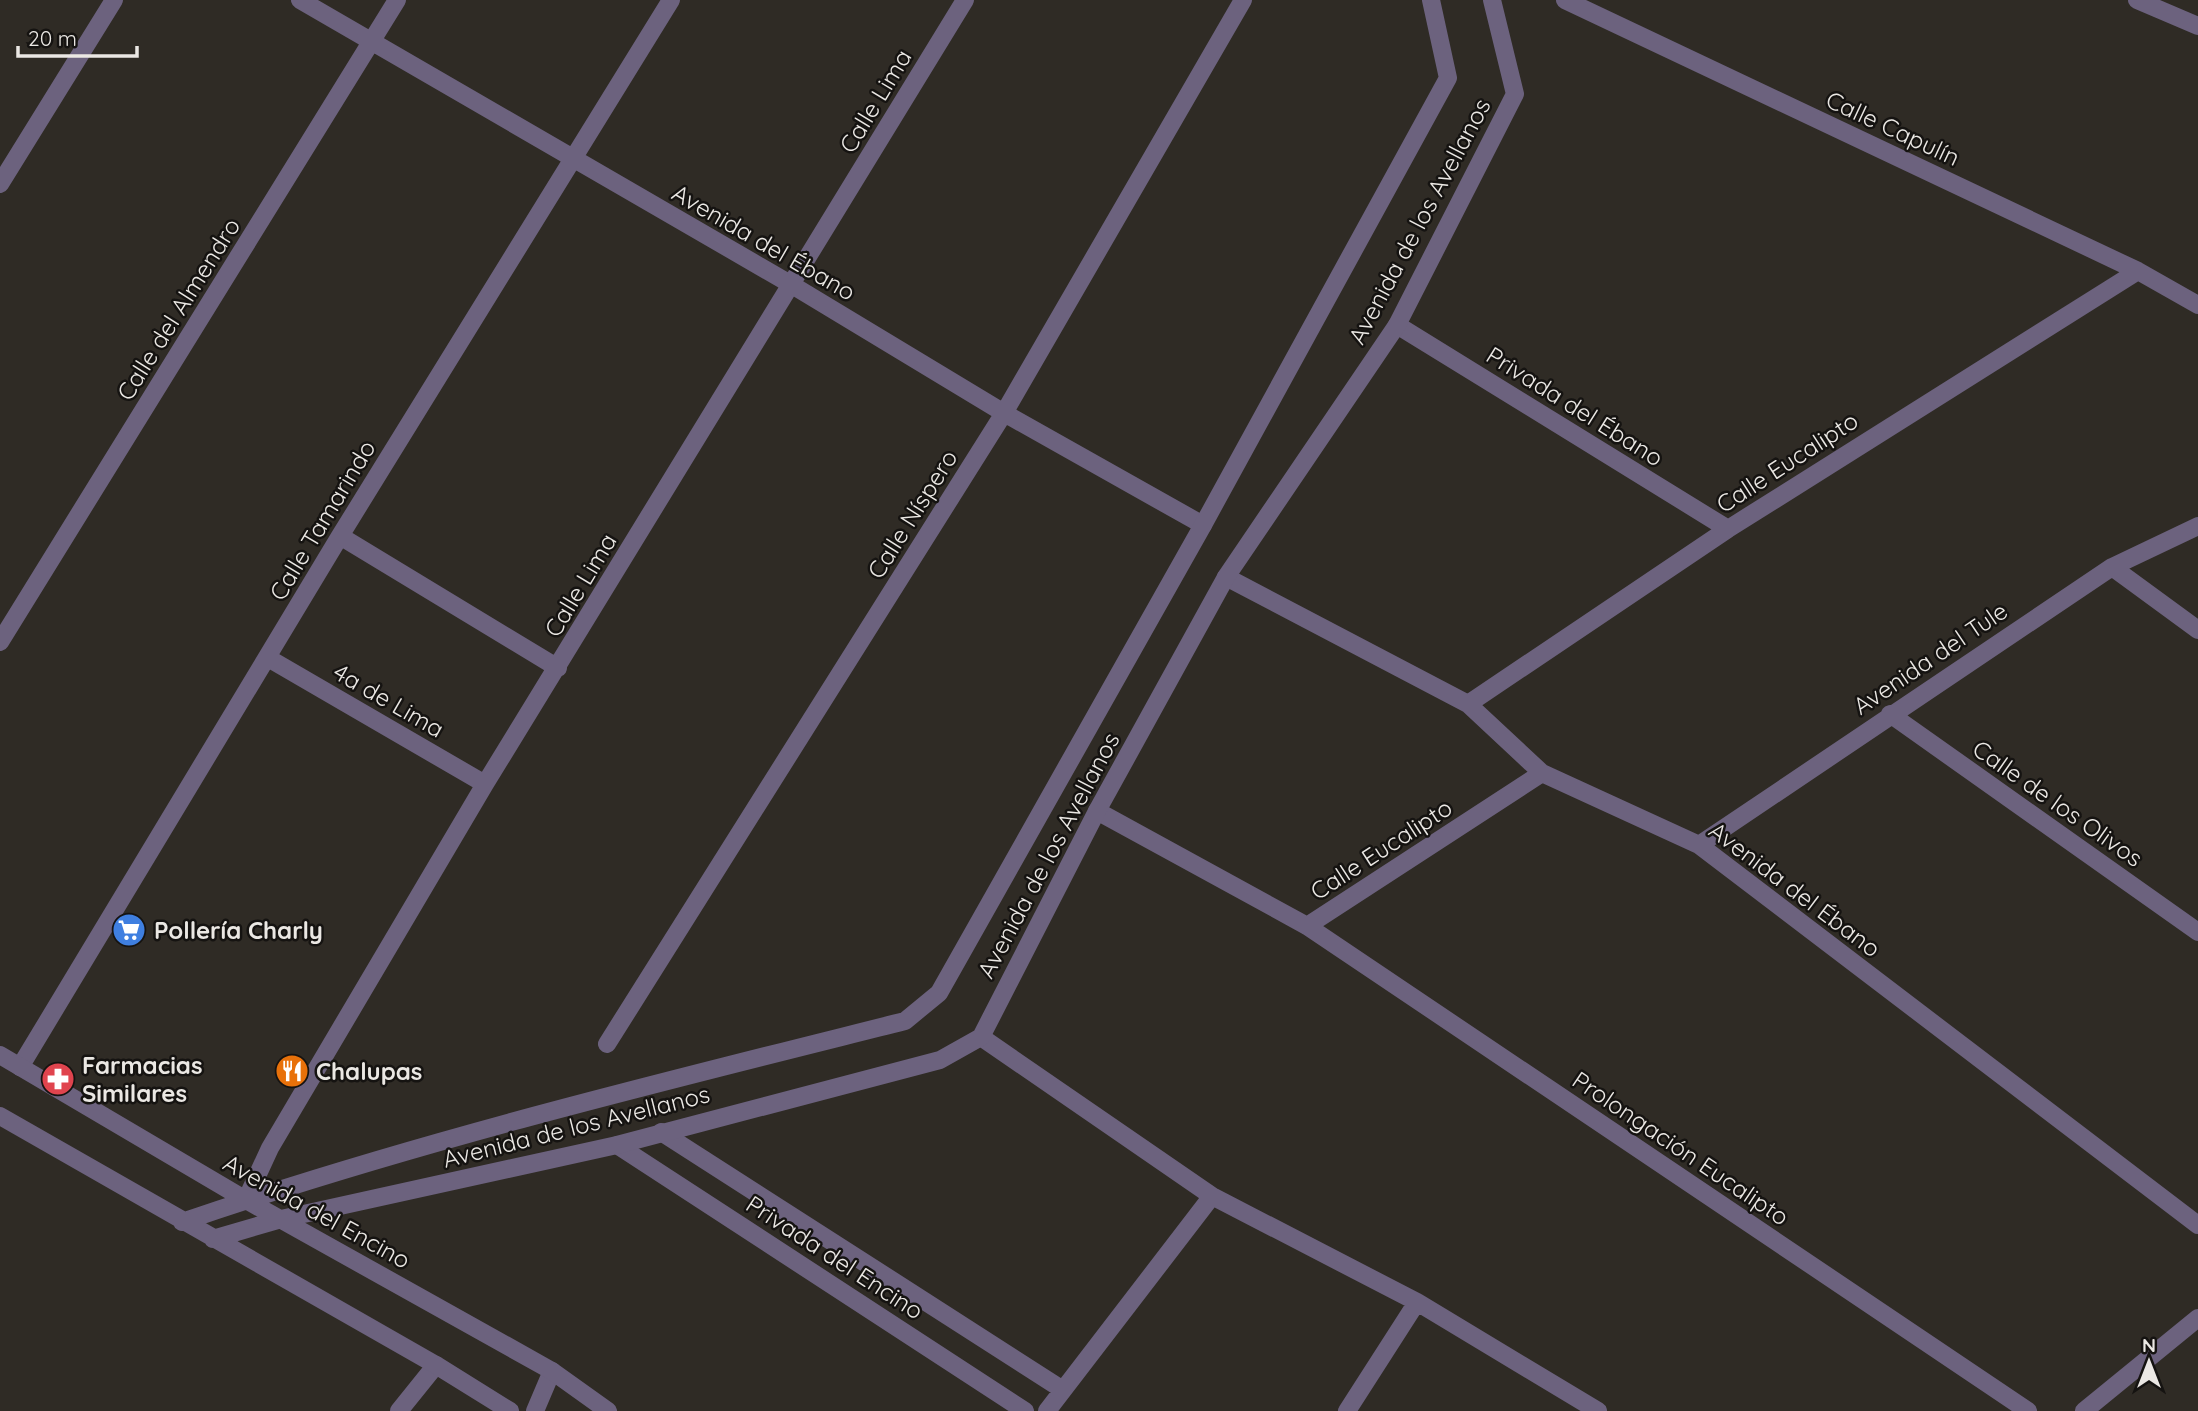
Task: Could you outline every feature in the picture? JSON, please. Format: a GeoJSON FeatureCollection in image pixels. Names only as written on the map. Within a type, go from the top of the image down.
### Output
{"type":"FeatureCollection","features":[{"type":"Feature","properties":{"kind":"street"},"geometry":{"type":"LineString","coordinates":[[0,184],[114,0]]}},
{"type":"Feature","properties":{"kind":"street","name":"Avenida del Ébano"},"geometry":{"type":"LineString","coordinates":[[300,0],[572,160],[792,285],[1004,413],[1203,525]]}},
{"type":"Feature","properties":{"kind":"street","name":"Calle del Almendro"},"geometry":{"type":"LineString","coordinates":[[0,642],[397,0]]}},
{"type":"Feature","properties":{"kind":"street","name":"Calle Tamarindo"},"geometry":{"type":"LineString","coordinates":[[20,1067],[340,536],[671,0]]}},
{"type":"Feature","properties":{"kind":"street","name":"Calle Lima"},"geometry":{"type":"LineString","coordinates":[[246,1200],[270,1148],[485,784],[965,0]]}},
{"type":"Feature","properties":{"kind":"street","name":"Calle Níspero"},"geometry":{"type":"LineString","coordinates":[[607,1044],[1004,413],[1243,0]]}},
{"type":"Feature","properties":{"kind":"street","name":"Avenida de los Avellanos"},"geometry":{"type":"LineString","coordinates":[[182,1222],[246,1200],[616,1094],[905,1021],[939,993],[1203,525],[1448,78],[1431,0]]}},
{"type":"Feature","properties":{"kind":"street","name":"Avenida de los Avellanos"},"geometry":{"type":"LineString","coordinates":[[213,1239],[281,1219],[618,1145],[940,1060],[981,1037],[1097,811],[1226,576],[1397,325],[1515,93],[1492,0]]}},
{"type":"Feature","properties":{"kind":"street","name":"Calle Capulín"},"geometry":{"type":"LineString","coordinates":[[1566,0],[2138,271],[2198,304]]}},
{"type":"Feature","properties":{"kind":"street"},"geometry":{"type":"LineString","coordinates":[[2137,0],[2198,26]]}},
{"type":"Feature","properties":{"kind":"street","name":"Calle Eucalipto"},"geometry":{"type":"LineString","coordinates":[[1468,704],[1728,529],[2138,271]]}},
{"type":"Feature","properties":{"kind":"street","name":"Privada del Ébano"},"geometry":{"type":"LineString","coordinates":[[1397,325],[1728,529]]}},
{"type":"Feature","properties":{"kind":"street","name":"Avenida del Tule"},"geometry":{"type":"LineString","coordinates":[[1699,845],[2112,567],[2198,526]]}},
{"type":"Feature","properties":{"kind":"street"},"geometry":{"type":"LineString","coordinates":[[340,536],[558,668]]}},
{"type":"Feature","properties":{"kind":"street"},"geometry":{"type":"LineString","coordinates":[[2112,567],[2198,629]]}},
{"type":"Feature","properties":{"kind":"street","name":"Avenida del Ébano"},"geometry":{"type":"LineString","coordinates":[[1226,576],[1468,704],[1542,773],[1699,845],[2198,1225]]}},
{"type":"Feature","properties":{"kind":"street","name":"4a de Lima"},"geometry":{"type":"LineString","coordinates":[[268,658],[485,784]]}},
{"type":"Feature","properties":{"kind":"street","name":"Calle de los Olivos"},"geometry":{"type":"LineString","coordinates":[[1890,714],[2198,932]]}},
{"type":"Feature","properties":{"kind":"street","name":"Calle Eucalipto"},"geometry":{"type":"LineString","coordinates":[[1097,811],[1307,926],[1542,773]]}},
{"type":"Feature","properties":{"kind":"street","name":"Prolongación Eucalipto"},"geometry":{"type":"LineString","coordinates":[[1307,926],[2028,1411]]}},
{"type":"Feature","properties":{"kind":"street"},"geometry":{"type":"LineString","coordinates":[[981,1037],[1212,1196],[1417,1302],[1598,1411]]}},
{"type":"Feature","properties":{"kind":"street","name":"Avenida del Encino"},"geometry":{"type":"LineString","coordinates":[[0,1055],[246,1200],[552,1371],[608,1411]]}},
{"type":"Feature","properties":{"kind":"street"},"geometry":{"type":"LineString","coordinates":[[0,1116],[436,1365],[510,1411]]}},
{"type":"Feature","properties":{"kind":"street","name":"Privada del Encino"},"geometry":{"type":"LineString","coordinates":[[661,1132],[1063,1390]]}},
{"type":"Feature","properties":{"kind":"street","name":"Privada del Encino"},"geometry":{"type":"LineString","coordinates":[[618,1145],[1025,1411]]}},
{"type":"Feature","properties":{"kind":"street"},"geometry":{"type":"LineString","coordinates":[[1047,1411],[1212,1196]]}},
{"type":"Feature","properties":{"kind":"street"},"geometry":{"type":"LineString","coordinates":[[1347,1411],[1417,1302]]}},
{"type":"Feature","properties":{"kind":"street"},"geometry":{"type":"LineString","coordinates":[[2084,1411],[2198,1318]]}},
{"type":"Feature","properties":{"kind":"street"},"geometry":{"type":"LineString","coordinates":[[399,1411],[436,1365]]}},
{"type":"Feature","properties":{"kind":"street"},"geometry":{"type":"LineString","coordinates":[[536,1411],[552,1371]]}},
{"type":"Feature","properties":{"kind":"place","name":"Pollería Charly"},"geometry":{"type":"Point","coordinates":[129,930]}},
{"type":"Feature","properties":{"kind":"place","name":"Chalupas"},"geometry":{"type":"Point","coordinates":[292,1071]}},
{"type":"Feature","properties":{"kind":"place","name":"Farmacias Similares"},"geometry":{"type":"Point","coordinates":[58,1079]}}]}
